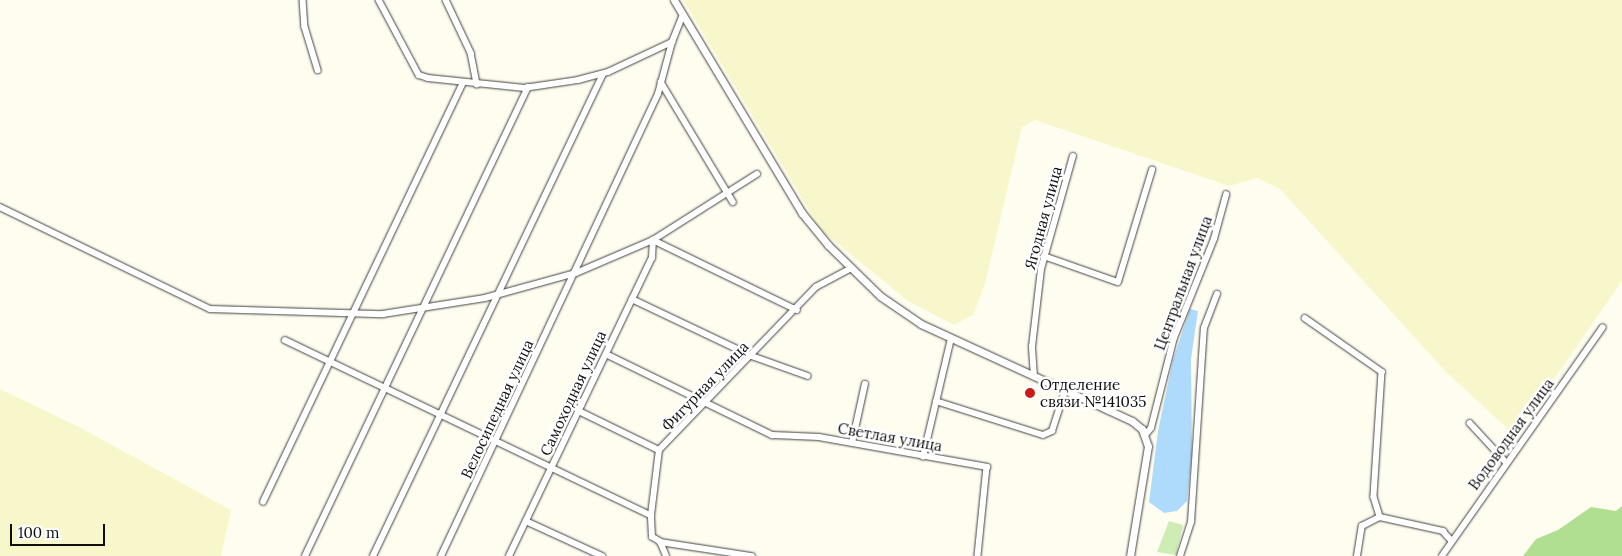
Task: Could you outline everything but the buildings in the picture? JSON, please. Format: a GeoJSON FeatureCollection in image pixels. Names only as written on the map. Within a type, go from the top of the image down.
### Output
{"type":"FeatureCollection","features":[{"type":"Feature","properties":{"kind":"street"},"geometry":{"type":"LineString","coordinates":[[303,0],[305,27],[318,70]]}},
{"type":"Feature","properties":{"kind":"street"},"geometry":{"type":"LineString","coordinates":[[379,0],[419,75],[463,83],[528,87],[603,74],[672,42]]}},
{"type":"Feature","properties":{"kind":"street"},"geometry":{"type":"LineString","coordinates":[[446,0],[471,53],[477,84]]}},
{"type":"Feature","properties":{"kind":"street"},"geometry":{"type":"LineString","coordinates":[[674,0],[795,202],[823,240],[851,268],[902,313],[951,339],[1132,422],[1145,435],[1148,446],[1130,556]]}},
{"type":"Feature","properties":{"kind":"street","name":"Велосипедная улица"},"geometry":{"type":"LineString","coordinates":[[441,556],[576,273],[661,82],[672,42],[683,14]]}},
{"type":"Feature","properties":{"kind":"street"},"geometry":{"type":"LineString","coordinates":[[373,556],[603,74]]}},
{"type":"Feature","properties":{"kind":"street"},"geometry":{"type":"LineString","coordinates":[[661,82],[733,202]]}},
{"type":"Feature","properties":{"kind":"street"},"geometry":{"type":"LineString","coordinates":[[263,502],[463,83]]}},
{"type":"Feature","properties":{"kind":"street"},"geometry":{"type":"LineString","coordinates":[[305,556],[421,308],[528,87]]}},
{"type":"Feature","properties":{"kind":"street","name":"Ягодная улица"},"geometry":{"type":"LineString","coordinates":[[1034,377],[1032,347],[1044,256],[1073,156]]}},
{"type":"Feature","properties":{"kind":"street"},"geometry":{"type":"LineString","coordinates":[[1044,256],[1118,282],[1152,170]]}},
{"type":"Feature","properties":{"kind":"street"},"geometry":{"type":"LineString","coordinates":[[0,208],[210,309],[354,314],[421,308],[497,295],[576,273],[653,240],[757,174]]}},
{"type":"Feature","properties":{"kind":"street","name":"Центральная улица"},"geometry":{"type":"LineString","coordinates":[[1145,435],[1151,428],[1174,338],[1214,239],[1226,195]]}},
{"type":"Feature","properties":{"kind":"street"},"geometry":{"type":"LineString","coordinates":[[653,240],[797,310]]}},
{"type":"Feature","properties":{"kind":"street","name":"Самоходная улица"},"geometry":{"type":"LineString","coordinates":[[509,556],[652,258],[653,240]]}},
{"type":"Feature","properties":{"kind":"street","name":"Фигурная улица"},"geometry":{"type":"LineString","coordinates":[[666,556],[660,542],[652,537],[650,515],[660,450],[797,310],[816,287],[851,268]]}},
{"type":"Feature","properties":{"kind":"street"},"geometry":{"type":"LineString","coordinates":[[1180,556],[1191,522],[1204,328],[1217,294]]}},
{"type":"Feature","properties":{"kind":"street"},"geometry":{"type":"LineString","coordinates":[[632,299],[752,356],[808,376]]}},
{"type":"Feature","properties":{"kind":"street"},"geometry":{"type":"LineString","coordinates":[[1304,318],[1382,372],[1374,497],[1380,517]]}},
{"type":"Feature","properties":{"kind":"street","name":"Водоводная улица"},"geometry":{"type":"LineString","coordinates":[[1442,556],[1506,462],[1602,328]]}},
{"type":"Feature","properties":{"kind":"street"},"geometry":{"type":"LineString","coordinates":[[923,457],[951,339]]}},
{"type":"Feature","properties":{"kind":"street"},"geometry":{"type":"LineString","coordinates":[[285,340],[496,442],[553,466],[650,515]]}},
{"type":"Feature","properties":{"kind":"street","name":"Светлая улица"},"geometry":{"type":"LineString","coordinates":[[606,354],[772,435],[819,437],[987,467],[978,556]]}},
{"type":"Feature","properties":{"kind":"street"},"geometry":{"type":"LineString","coordinates":[[852,443],[865,384]]}},
{"type":"Feature","properties":{"kind":"street"},"geometry":{"type":"LineString","coordinates":[[936,401],[1043,435],[1052,431],[1065,391]]}},
{"type":"Feature","properties":{"kind":"street"},"geometry":{"type":"LineString","coordinates":[[579,411],[660,450]]}},
{"type":"Feature","properties":{"kind":"street"},"geometry":{"type":"LineString","coordinates":[[1470,423],[1506,462]]}},
{"type":"Feature","properties":{"kind":"street"},"geometry":{"type":"LineString","coordinates":[[1357,556],[1362,526],[1380,517],[1443,531],[1452,541]]}},
{"type":"Feature","properties":{"kind":"street"},"geometry":{"type":"LineString","coordinates":[[526,521],[602,556]]}},
{"type":"Feature","properties":{"kind":"street"},"geometry":{"type":"LineString","coordinates":[[660,542],[752,556]]}},
{"type":"Feature","properties":{"kind":"green space"},"geometry":{"type":"Polygon","coordinates":[[[683,0],[1622,0],[1622,281],[1529,415],[1510,431],[1445,371],[1280,189],[1257,178],[1229,186],[1035,120],[1022,127],[985,284],[973,315],[954,325],[908,301],[821,230],[683,0]]]}},
{"type":"Feature","properties":{"kind":"green space"},"geometry":{"type":"Polygon","coordinates":[[[0,389],[79,427],[231,510],[221,556],[0,556],[0,389]]]}},
{"type":"Feature","properties":{"kind":"green space"},"geometry":{"type":"Polygon","coordinates":[[[1622,506],[1622,556],[1523,556],[1536,539],[1558,530],[1591,507],[1616,511],[1622,506]]]}},
{"type":"Feature","properties":{"kind":"green space"},"geometry":{"type":"Polygon","coordinates":[[[1169,521],[1183,525],[1176,555],[1157,552],[1169,521]]]}},
{"type":"Feature","properties":{"kind":"water"},"geometry":{"type":"Polygon","coordinates":[[[1190,309],[1198,311],[1191,359],[1192,455],[1187,501],[1177,511],[1164,513],[1149,502],[1158,431],[1173,360],[1190,309]]]}},
{"type":"Feature","properties":{"kind":"place","name":"Отделение связи №141035"},"geometry":{"type":"Point","coordinates":[1030,393]}}]}
